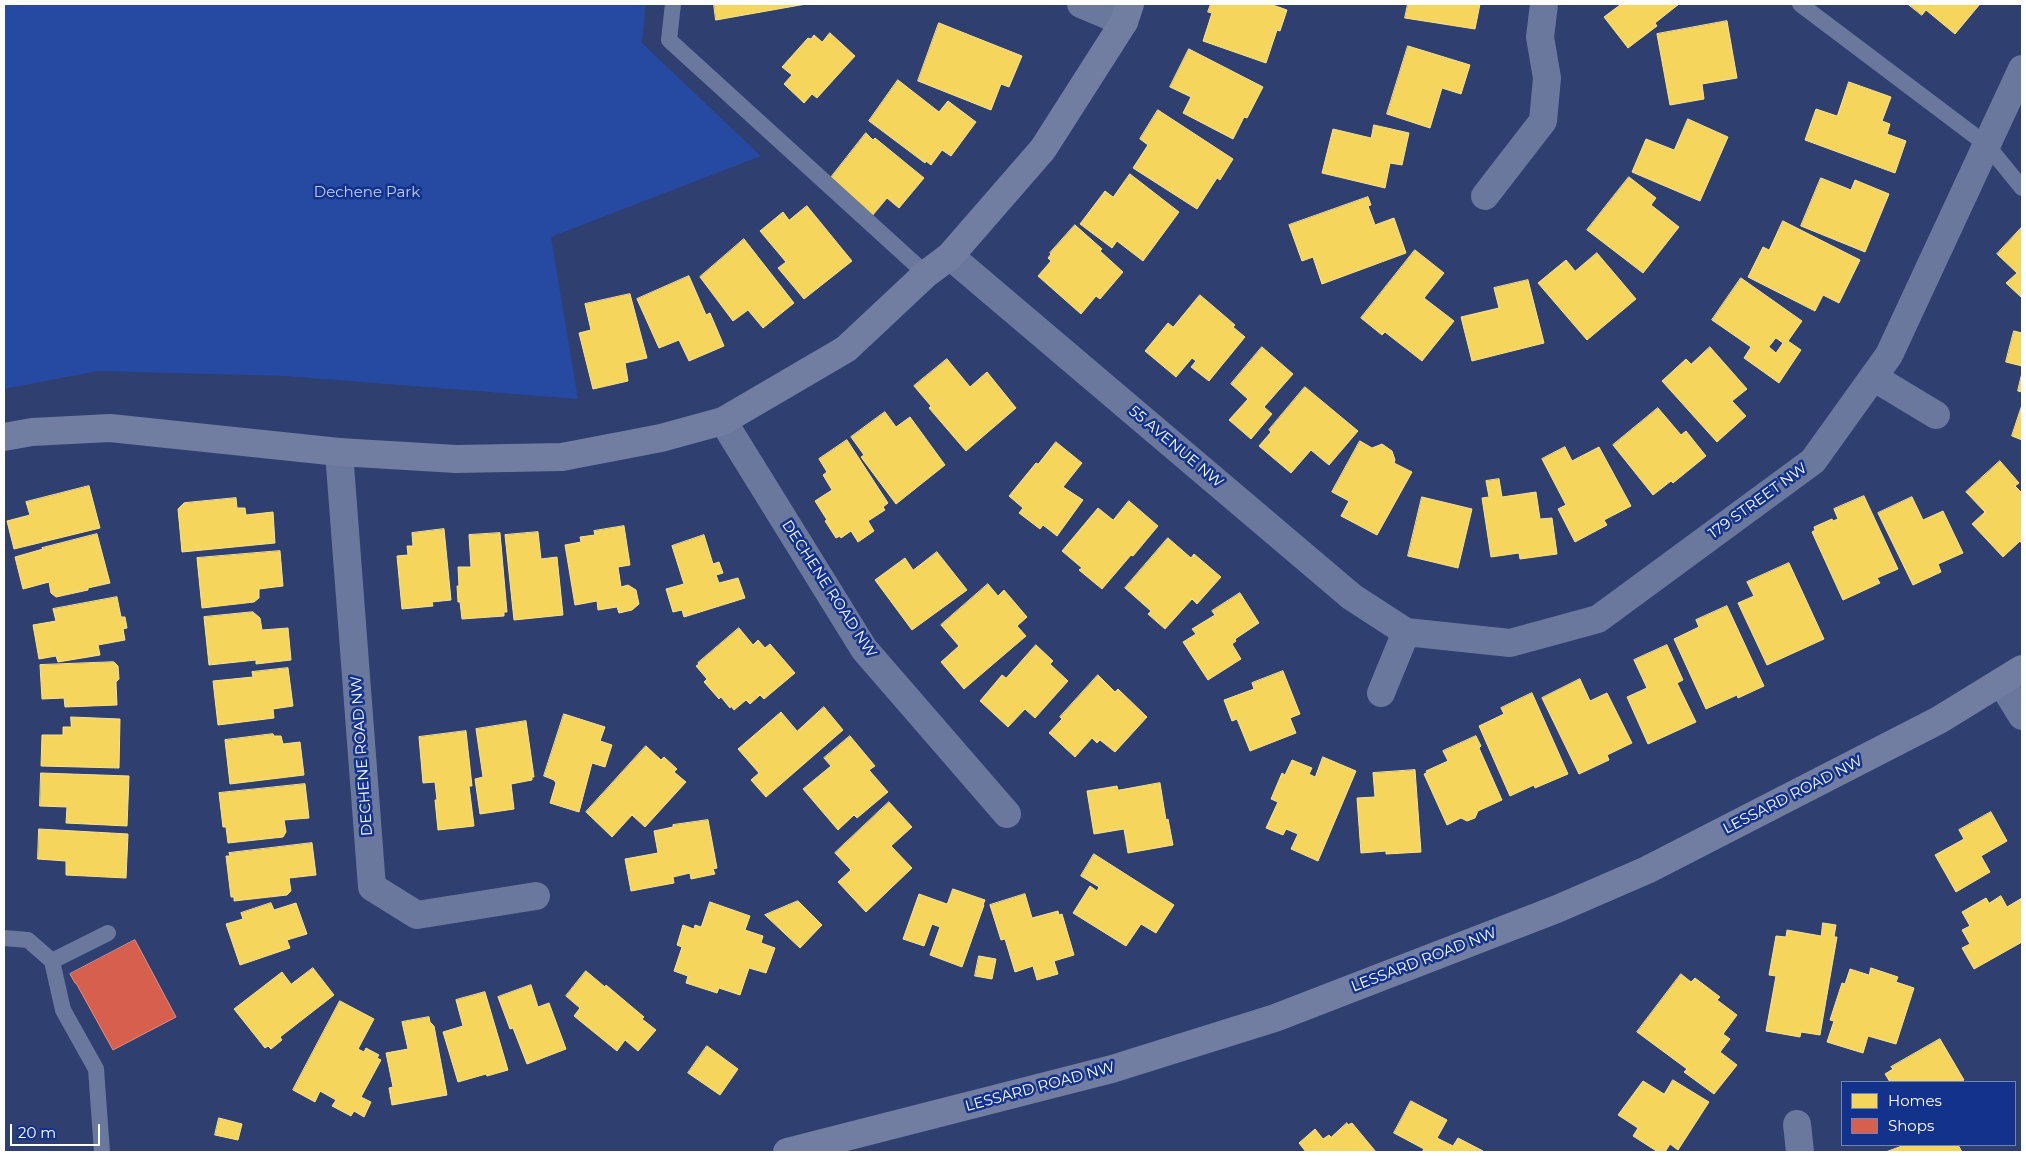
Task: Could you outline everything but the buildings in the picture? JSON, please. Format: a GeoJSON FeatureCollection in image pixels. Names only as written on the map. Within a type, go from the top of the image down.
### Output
{"type":"FeatureCollection","features":[{"type":"Feature","properties":{"kind":"street"},"geometry":{"type":"LineString","coordinates":[[4,437],[32,432],[110,428],[340,452],[456,459],[562,457],[661,438],[723,421],[846,349],[926,274],[950,256],[1043,149],[1127,13],[1081,4]]}},
{"type":"Feature","properties":{"kind":"street"},"geometry":{"type":"LineString","coordinates":[[1485,196],[1543,121],[1547,78],[1540,37],[1544,4]]}},
{"type":"Feature","properties":{"kind":"street","name":"179 STREET NW"},"geometry":{"type":"LineString","coordinates":[[1406,632],[1510,643],[1598,619],[1812,460],[1889,355],[2022,69]]}},
{"type":"Feature","properties":{"kind":"street","name":"55 AVENUE NW"},"geometry":{"type":"LineString","coordinates":[[950,256],[1352,597],[1406,632]]}},
{"type":"Feature","properties":{"kind":"street"},"geometry":{"type":"LineString","coordinates":[[1873,377],[1936,415]]}},
{"type":"Feature","properties":{"kind":"street","name":"DECHENE ROAD NW"},"geometry":{"type":"LineString","coordinates":[[723,421],[864,649],[1007,814]]}},
{"type":"Feature","properties":{"kind":"street","name":"DECHENE ROAD NW"},"geometry":{"type":"LineString","coordinates":[[340,452],[372,887],[418,915],[536,896]]}},
{"type":"Feature","properties":{"kind":"street"},"geometry":{"type":"LineString","coordinates":[[1381,693],[1406,632]]}},
{"type":"Feature","properties":{"kind":"street"},"geometry":{"type":"LineString","coordinates":[[2012,676],[2022,716]]}},
{"type":"Feature","properties":{"kind":"street","name":"LESSARD ROAD NW"},"geometry":{"type":"LineString","coordinates":[[787,1152],[1112,1068],[1257,1023],[1548,912],[1647,870],[1939,720],[2012,676]]}},
{"type":"Feature","properties":{"kind":"street"},"geometry":{"type":"LineString","coordinates":[[1797,1124],[1800,1152]]}},
{"type":"Feature","properties":{"kind":"lane"},"geometry":{"type":"LineString","coordinates":[[673,4],[669,40],[926,274]]}},
{"type":"Feature","properties":{"kind":"lane"},"geometry":{"type":"LineString","coordinates":[[1800,4],[1987,145],[2022,188]]}},
{"type":"Feature","properties":{"kind":"lane"},"geometry":{"type":"LineString","coordinates":[[52,961],[108,933]]}},
{"type":"Feature","properties":{"kind":"lane"},"geometry":{"type":"LineString","coordinates":[[4,938],[28,940],[52,961],[62,1010],[96,1069],[102,1152]]}},
{"type":"Feature","properties":{"kind":"green space","name":"Dechene Park"},"geometry":{"type":"Polygon","coordinates":[[[4,4],[646,4],[642,43],[761,156],[551,237],[578,399],[285,376],[98,371],[4,389],[4,4]]]}}]}
